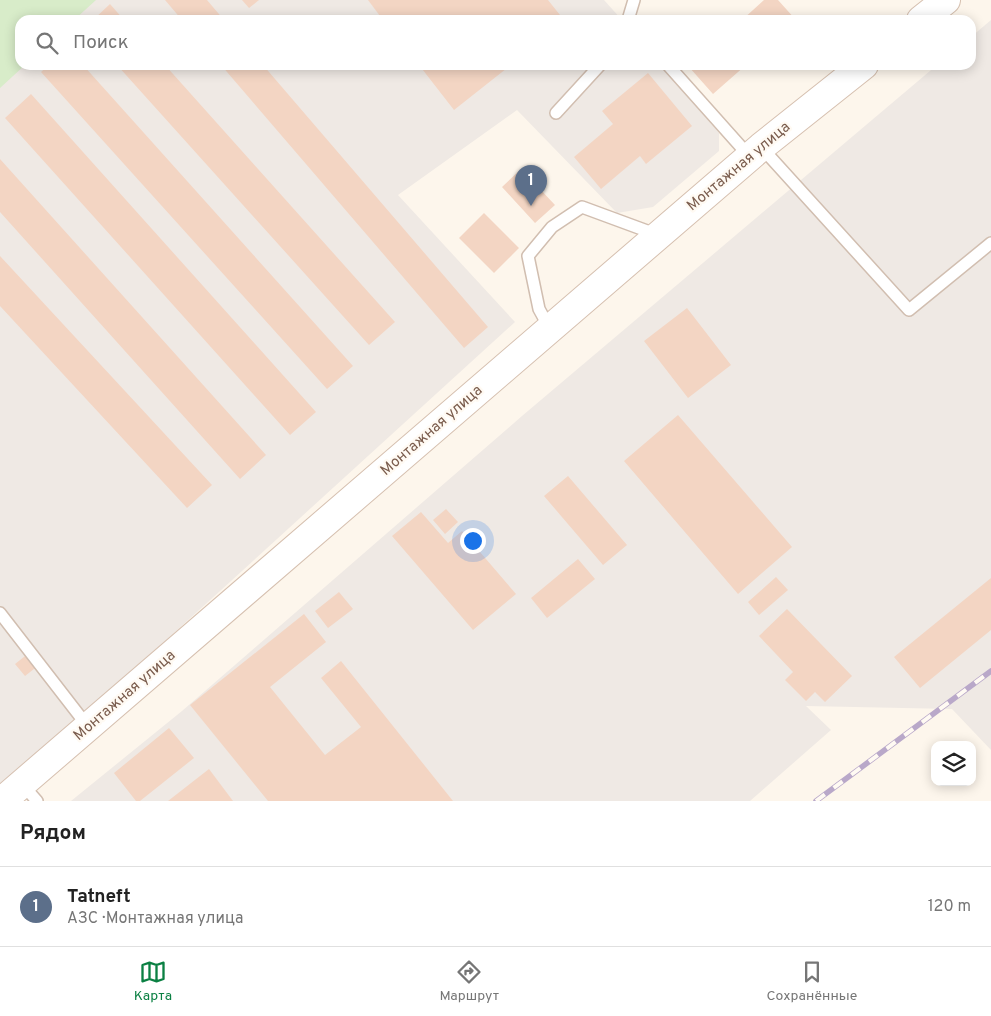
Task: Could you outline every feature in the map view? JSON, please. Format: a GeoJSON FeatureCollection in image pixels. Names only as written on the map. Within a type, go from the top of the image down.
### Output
{"type":"FeatureCollection","features":[{"type":"Feature","properties":{"kind":"street"},"geometry":{"type":"LineString","coordinates":[[927,15],[946,0]]}},
{"type":"Feature","properties":{"kind":"street","name":"Монтажная улица"},"geometry":{"type":"LineString","coordinates":[[21,796],[89,728],[755,152],[858,70]]}},
{"type":"Feature","properties":{"kind":"lane"},"geometry":{"type":"LineString","coordinates":[[630,15],[634,0]]}},
{"type":"Feature","properties":{"kind":"lane"},"geometry":{"type":"LineString","coordinates":[[556,113],[595,70]]}},
{"type":"Feature","properties":{"kind":"lane"},"geometry":{"type":"LineString","coordinates":[[673,70],[909,310],[991,243]]}},
{"type":"Feature","properties":{"kind":"lane"},"geometry":{"type":"LineString","coordinates":[[550,330],[539,309],[528,256],[552,227],[582,207],[659,236]]}},
{"type":"Feature","properties":{"kind":"lane"},"geometry":{"type":"LineString","coordinates":[[0,613],[89,728]]}},
{"type":"Feature","properties":{"kind":"shaded area"},"geometry":{"type":"Polygon","coordinates":[[[75,0],[604,0],[618,15],[58,15],[75,0]]]}},
{"type":"Feature","properties":{"kind":"shaded area"},"geometry":{"type":"Polygon","coordinates":[[[991,20],[991,750],[952,709],[806,706],[831,730],[750,801],[71,801],[182,711],[522,416],[931,70],[976,70],[976,33],[991,20]]]}},
{"type":"Feature","properties":{"kind":"shaded area"},"geometry":{"type":"Polygon","coordinates":[[[15,66],[15,70],[664,70],[719,133],[719,151],[653,207],[617,213],[517,110],[398,195],[515,322],[164,642],[0,785],[0,67],[15,66]]]}},
{"type":"Feature","properties":{"kind":"green space"},"geometry":{"type":"Polygon","coordinates":[[[0,0],[96,0],[80,15],[15,15],[15,70],[20,70],[0,88],[0,0]]]}},
{"type":"Feature","properties":{"kind":"building"},"geometry":{"type":"Polygon","coordinates":[[[165,0],[207,0],[220,15],[178,15],[165,0]]]}},
{"type":"Feature","properties":{"kind":"building"},"geometry":{"type":"Polygon","coordinates":[[[242,0],[259,0],[249,8],[242,0]]]}},
{"type":"Feature","properties":{"kind":"building"},"geometry":{"type":"Polygon","coordinates":[[[368,0],[548,0],[560,15],[379,15],[368,0]]]}},
{"type":"Feature","properties":{"kind":"building"},"geometry":{"type":"Polygon","coordinates":[[[764,0],[778,0],[792,15],[748,15],[764,0]]]}},
{"type":"Feature","properties":{"kind":"building"},"geometry":{"type":"Polygon","coordinates":[[[110,4],[120,15],[98,15],[110,4]]]}},
{"type":"Feature","properties":{"kind":"building"},"geometry":{"type":"Polygon","coordinates":[[[43,70],[87,70],[353,366],[327,389],[41,72],[43,70]]]}},
{"type":"Feature","properties":{"kind":"building"},"geometry":{"type":"Polygon","coordinates":[[[122,70],[169,70],[395,322],[369,345],[122,70]]]}},
{"type":"Feature","properties":{"kind":"building"},"geometry":{"type":"Polygon","coordinates":[[[225,70],[267,70],[488,327],[464,348],[225,70]]]}},
{"type":"Feature","properties":{"kind":"building"},"geometry":{"type":"Polygon","coordinates":[[[423,70],[505,70],[454,110],[423,70]]]}},
{"type":"Feature","properties":{"kind":"building"},"geometry":{"type":"Polygon","coordinates":[[[692,70],[740,70],[713,94],[692,70]]]}},
{"type":"Feature","properties":{"kind":"building"},"geometry":{"type":"Polygon","coordinates":[[[648,73],[692,126],[646,164],[640,156],[601,189],[574,157],[613,124],[602,111],[648,73]]]}},
{"type":"Feature","properties":{"kind":"building"},"geometry":{"type":"Polygon","coordinates":[[[31,94],[316,412],[290,435],[5,118],[31,94]]]}},
{"type":"Feature","properties":{"kind":"building"},"geometry":{"type":"Polygon","coordinates":[[[0,159],[266,455],[240,479],[0,212],[0,159]]]}},
{"type":"Feature","properties":{"kind":"building"},"geometry":{"type":"Polygon","coordinates":[[[521,169],[555,205],[535,223],[502,187],[521,169]]]}},
{"type":"Feature","properties":{"kind":"building"},"geometry":{"type":"Polygon","coordinates":[[[484,213],[519,248],[494,273],[459,238],[484,213]]]}},
{"type":"Feature","properties":{"kind":"building"},"geometry":{"type":"Polygon","coordinates":[[[0,256],[212,485],[187,508],[0,306],[0,256]]]}},
{"type":"Feature","properties":{"kind":"building"},"geometry":{"type":"Polygon","coordinates":[[[687,308],[731,365],[688,398],[644,341],[687,308]]]}},
{"type":"Feature","properties":{"kind":"building"},"geometry":{"type":"Polygon","coordinates":[[[678,415],[792,547],[738,594],[624,461],[678,415]]]}},
{"type":"Feature","properties":{"kind":"building"},"geometry":{"type":"Polygon","coordinates":[[[568,476],[627,545],[603,565],[544,496],[568,476]]]}},
{"type":"Feature","properties":{"kind":"building"},"geometry":{"type":"Polygon","coordinates":[[[446,509],[458,522],[445,534],[433,520],[446,509]]]}},
{"type":"Feature","properties":{"kind":"building"},"geometry":{"type":"Polygon","coordinates":[[[421,512],[448,543],[462,531],[516,594],[473,630],[392,536],[421,512]]]}},
{"type":"Feature","properties":{"kind":"building"},"geometry":{"type":"Polygon","coordinates":[[[578,559],[595,579],[547,618],[531,598],[578,559]]]}},
{"type":"Feature","properties":{"kind":"building"},"geometry":{"type":"Polygon","coordinates":[[[776,577],[788,590],[759,615],[748,602],[776,577]]]}},
{"type":"Feature","properties":{"kind":"building"},"geometry":{"type":"Polygon","coordinates":[[[991,578],[991,630],[920,688],[894,657],[991,578]]]}},
{"type":"Feature","properties":{"kind":"building"},"geometry":{"type":"Polygon","coordinates":[[[339,592],[353,609],[328,628],[315,611],[339,592]]]}},
{"type":"Feature","properties":{"kind":"building"},"geometry":{"type":"Polygon","coordinates":[[[787,609],[852,676],[825,702],[815,692],[806,701],[785,680],[793,672],[759,636],[787,609]]]}},
{"type":"Feature","properties":{"kind":"building"},"geometry":{"type":"Polygon","coordinates":[[[304,614],[326,642],[270,687],[325,755],[361,727],[321,678],[341,661],[453,801],[268,801],[190,705],[304,614]]]}},
{"type":"Feature","properties":{"kind":"building"},"geometry":{"type":"Polygon","coordinates":[[[29,653],[39,665],[25,676],[15,664],[29,653]]]}},
{"type":"Feature","properties":{"kind":"building"},"geometry":{"type":"Polygon","coordinates":[[[169,728],[194,758],[140,801],[136,801],[114,773],[169,728]]]}},
{"type":"Feature","properties":{"kind":"building"},"geometry":{"type":"Polygon","coordinates":[[[209,769],[233,801],[168,801],[209,769]]]}},
{"type":"Feature","properties":{"kind":"railway"},"geometry":{"type":"LineString","coordinates":[[816,801],[991,671]]}},
{"type":"Feature","properties":{"kind":"place","name":"Tatneft"},"geometry":{"type":"Point","coordinates":[531,206]}}]}
